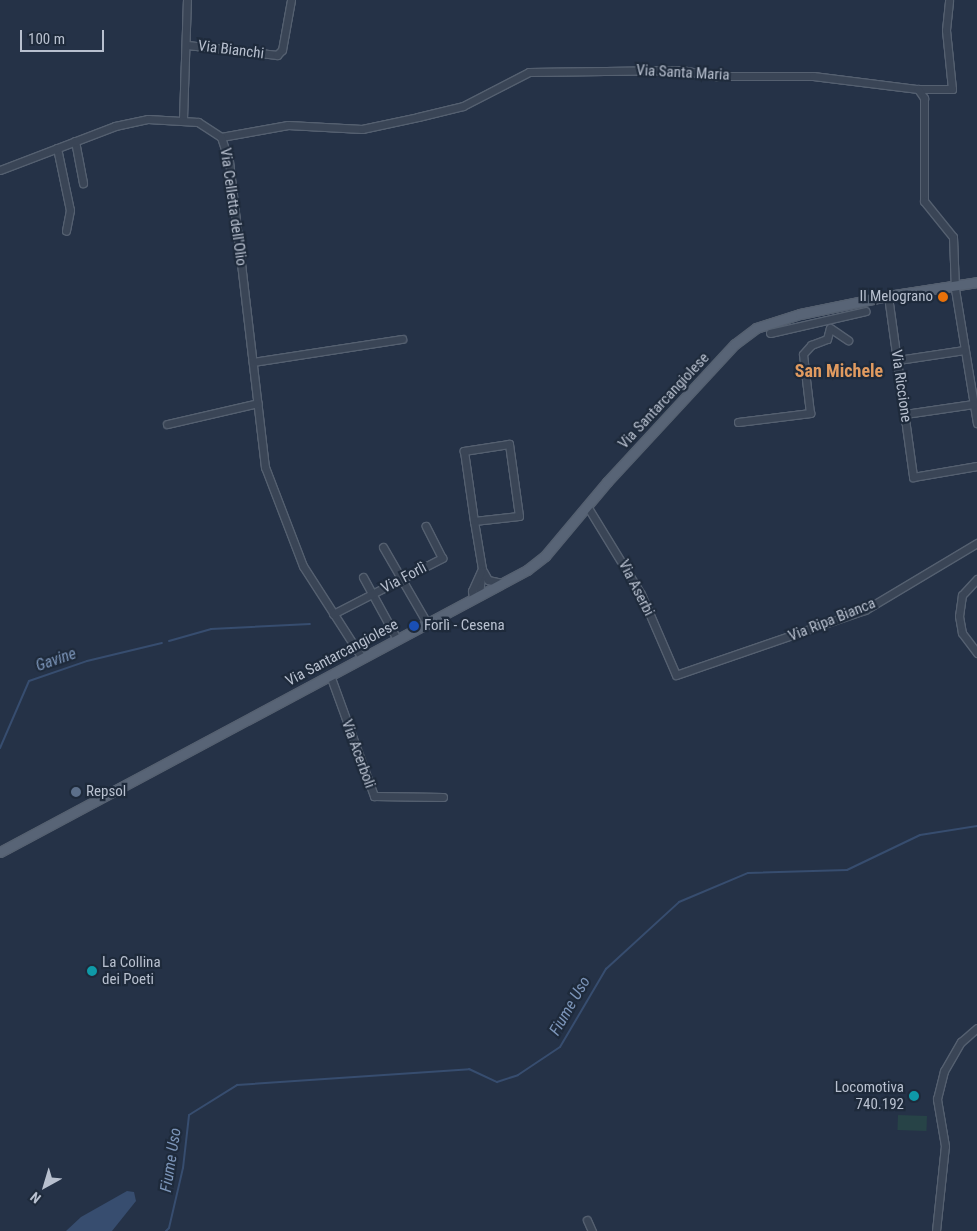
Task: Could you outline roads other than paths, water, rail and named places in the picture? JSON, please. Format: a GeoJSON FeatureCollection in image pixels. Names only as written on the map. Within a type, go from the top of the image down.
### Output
{"type":"FeatureCollection","features":[{"type":"Feature","properties":{"kind":"main road","name":"Via Santarcangiolese"},"geometry":{"type":"LineString","coordinates":[[0,852],[504,583],[545,556],[587,506],[749,332],[773,322],[823,310],[888,296],[977,282]]}},
{"type":"Feature","properties":{"kind":"street","name":"Via Bianchi"},"geometry":{"type":"LineString","coordinates":[[183,119],[187,45],[187,0]]}},
{"type":"Feature","properties":{"kind":"street","name":"Via Bianchi"},"geometry":{"type":"LineString","coordinates":[[187,45],[277,55],[282,50],[291,0]]}},
{"type":"Feature","properties":{"kind":"street"},"geometry":{"type":"LineString","coordinates":[[924,98],[938,89],[952,89],[946,30],[949,0]]}},
{"type":"Feature","properties":{"kind":"street","name":"Via Santa Maria"},"geometry":{"type":"LineString","coordinates":[[221,137],[288,125],[362,129],[463,106],[529,72],[681,70],[716,76],[813,76],[918,89],[938,89]]}},
{"type":"Feature","properties":{"kind":"street"},"geometry":{"type":"LineString","coordinates":[[918,89],[924,98],[924,201],[953,237],[954,285],[977,424]]}},
{"type":"Feature","properties":{"kind":"street","name":"Via Celletta dell'Olio"},"geometry":{"type":"LineString","coordinates":[[0,170],[131,122],[183,119],[204,124],[221,137],[229,160],[258,403],[270,482],[303,566],[362,658]]}},
{"type":"Feature","properties":{"kind":"street"},"geometry":{"type":"LineString","coordinates":[[76,141],[83,183]]}},
{"type":"Feature","properties":{"kind":"street"},"geometry":{"type":"LineString","coordinates":[[57,148],[70,210],[66,230]]}},
{"type":"Feature","properties":{"kind":"street","name":"Via Riccione"},"geometry":{"type":"LineString","coordinates":[[888,296],[913,477],[977,466]]}},
{"type":"Feature","properties":{"kind":"street"},"geometry":{"type":"LineString","coordinates":[[823,310],[830,328],[848,340]]}},
{"type":"Feature","properties":{"kind":"street"},"geometry":{"type":"LineString","coordinates":[[770,333],[866,311]]}},
{"type":"Feature","properties":{"kind":"street"},"geometry":{"type":"LineString","coordinates":[[738,422],[810,413],[803,354],[810,345],[827,339],[830,328]]}},
{"type":"Feature","properties":{"kind":"street"},"geometry":{"type":"LineString","coordinates":[[253,362],[402,339]]}},
{"type":"Feature","properties":{"kind":"street"},"geometry":{"type":"LineString","coordinates":[[898,360],[964,350]]}},
{"type":"Feature","properties":{"kind":"street"},"geometry":{"type":"LineString","coordinates":[[167,424],[258,403]]}},
{"type":"Feature","properties":{"kind":"street"},"geometry":{"type":"LineString","coordinates":[[905,414],[973,404]]}},
{"type":"Feature","properties":{"kind":"street"},"geometry":{"type":"LineString","coordinates":[[474,521],[519,516],[509,444],[464,450],[474,521],[482,569],[488,580],[504,583]]}},
{"type":"Feature","properties":{"kind":"street","name":"Via Aserbi"},"geometry":{"type":"LineString","coordinates":[[587,506],[641,594],[676,675]]}},
{"type":"Feature","properties":{"kind":"street","name":"Via Forlì"},"geometry":{"type":"LineString","coordinates":[[333,614],[442,558],[426,526]]}},
{"type":"Feature","properties":{"kind":"street","name":"Via Ripa Bianca"},"geometry":{"type":"LineString","coordinates":[[676,675],[865,610],[977,543]]}},
{"type":"Feature","properties":{"kind":"street"},"geometry":{"type":"LineString","coordinates":[[383,546],[400,580],[427,623]]}},
{"type":"Feature","properties":{"kind":"street"},"geometry":{"type":"LineString","coordinates":[[476,597],[482,569]]}},
{"type":"Feature","properties":{"kind":"street"},"geometry":{"type":"LineString","coordinates":[[362,577],[397,639]]}},
{"type":"Feature","properties":{"kind":"street"},"geometry":{"type":"LineString","coordinates":[[977,579],[962,595],[959,616],[962,633],[977,653]]}},
{"type":"Feature","properties":{"kind":"street","name":"Via Acerboli"},"geometry":{"type":"LineString","coordinates":[[330,675],[374,796],[443,797]]}},
{"type":"Feature","properties":{"kind":"street"},"geometry":{"type":"LineString","coordinates":[[936,1231],[945,1146],[937,1099],[944,1071],[952,1056],[961,1042],[977,1028]]}},
{"type":"Feature","properties":{"kind":"street"},"geometry":{"type":"LineString","coordinates":[[587,1220],[592,1231]]}},
{"type":"Feature","properties":{"kind":"water"},"geometry":{"type":"Polygon","coordinates":[[[127,1191],[134,1192],[136,1201],[112,1231],[66,1231],[81,1217],[127,1191]]]}},
{"type":"Feature","properties":{"kind":"waterway","name":"Gavine"},"geometry":{"type":"LineString","coordinates":[[169,641],[211,629],[310,624]]}},
{"type":"Feature","properties":{"kind":"waterway","name":"Gavine"},"geometry":{"type":"LineString","coordinates":[[0,748],[29,681],[87,661],[162,643]]}},
{"type":"Feature","properties":{"kind":"waterway","name":"Fiume Uso"},"geometry":{"type":"LineString","coordinates":[[166,1231],[169,1228],[183,1168],[189,1115],[237,1085],[469,1069],[497,1082],[518,1075],[560,1047],[606,969],[679,902],[748,873],[847,870],[920,835],[977,826]]}},
{"type":"Feature","properties":{"kind":"place","name":"Il Melograno"},"geometry":{"type":"Point","coordinates":[943,297]}},
{"type":"Feature","properties":{"kind":"place","name":"Forlì - Cesena"},"geometry":{"type":"Point","coordinates":[414,626]}},
{"type":"Feature","properties":{"kind":"place","name":"Repsol"},"geometry":{"type":"Point","coordinates":[76,792]}},
{"type":"Feature","properties":{"kind":"place","name":"La Collina dei Poeti"},"geometry":{"type":"Point","coordinates":[92,971]}},
{"type":"Feature","properties":{"kind":"place","name":"Locomotiva 740.192"},"geometry":{"type":"Point","coordinates":[914,1096]}},
{"type":"Feature","properties":{"kind":"district","name":"San Michele"},"geometry":{"type":"Point","coordinates":[839,371]}}]}
